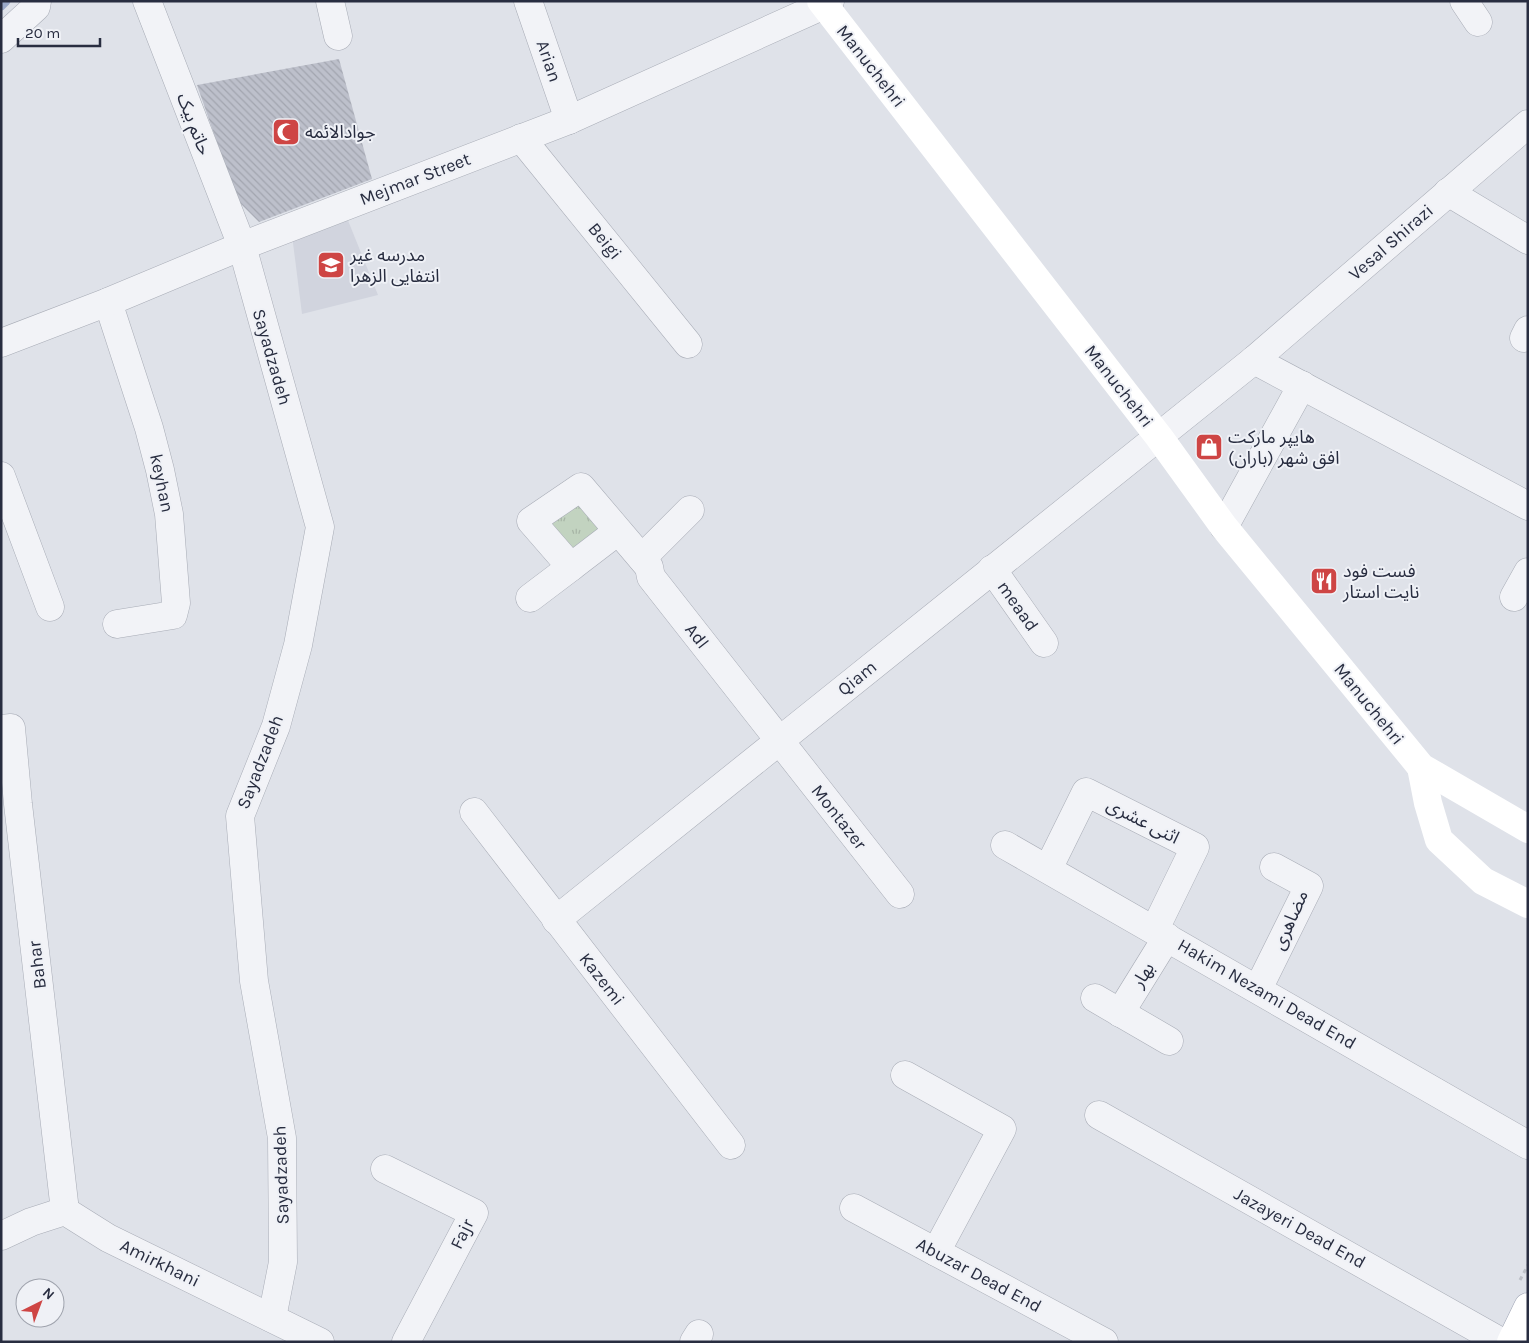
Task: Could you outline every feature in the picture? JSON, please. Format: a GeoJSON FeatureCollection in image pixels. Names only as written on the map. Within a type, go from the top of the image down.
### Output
{"type":"FeatureCollection","features":[{"type":"Feature","properties":{"kind":"main road","name":"Manuchehri"},"geometry":{"type":"LineString","coordinates":[[825,3],[1159,437],[1224,527],[1421,767]]}},
{"type":"Feature","properties":{"kind":"main road"},"geometry":{"type":"LineString","coordinates":[[1421,767],[1528,829]]}},
{"type":"Feature","properties":{"kind":"main road"},"geometry":{"type":"LineString","coordinates":[[1421,767],[1428,803],[1439,840],[1483,881],[1528,904]]}},
{"type":"Feature","properties":{"kind":"main road"},"geometry":{"type":"LineString","coordinates":[[1510,1342],[1528,1307]]}},
{"type":"Feature","properties":{"kind":"street"},"geometry":{"type":"LineString","coordinates":[[1,39],[36,7],[37,1]]}},
{"type":"Feature","properties":{"kind":"street","name":"حاتم بیک"},"geometry":{"type":"LineString","coordinates":[[147,1],[242,246]]}},
{"type":"Feature","properties":{"kind":"street"},"geometry":{"type":"LineString","coordinates":[[330,1],[338,36]]}},
{"type":"Feature","properties":{"kind":"street","name":"Arian"},"geometry":{"type":"LineString","coordinates":[[528,1],[569,120]]}},
{"type":"Feature","properties":{"kind":"street","name":"Mejmar Street"},"geometry":{"type":"LineString","coordinates":[[1,343],[108,302],[242,246],[569,120],[825,3]]}},
{"type":"Feature","properties":{"kind":"street","name":"Vesal Shirazi"},"geometry":{"type":"LineString","coordinates":[[1159,437],[1254,360],[1528,124]]}},
{"type":"Feature","properties":{"kind":"street","name":"Beigi"},"geometry":{"type":"LineString","coordinates":[[521,138],[688,344]]}},
{"type":"Feature","properties":{"kind":"street"},"geometry":{"type":"LineString","coordinates":[[1448,192],[1528,240]]}},
{"type":"Feature","properties":{"kind":"street","name":"Sayadzadeh"},"geometry":{"type":"LineString","coordinates":[[242,246],[320,527],[298,645],[276,726],[240,816],[254,981],[282,1138],[283,1262],[272,1318]]}},
{"type":"Feature","properties":{"kind":"street","name":"keyhan"},"geometry":{"type":"LineString","coordinates":[[108,302],[150,428],[160,470],[169,514],[176,603],[173,615],[117,624]]}},
{"type":"Feature","properties":{"kind":"street"},"geometry":{"type":"LineString","coordinates":[[1254,360],[1528,506]]}},
{"type":"Feature","properties":{"kind":"street"},"geometry":{"type":"LineString","coordinates":[[1224,527],[1302,385]]}},
{"type":"Feature","properties":{"kind":"street","name":"Qiam"},"geometry":{"type":"LineString","coordinates":[[556,920],[1159,437]]}},
{"type":"Feature","properties":{"kind":"street"},"geometry":{"type":"LineString","coordinates":[[1,476],[50,607]]}},
{"type":"Feature","properties":{"kind":"street","name":"Adl"},"geometry":{"type":"LineString","coordinates":[[570,567],[531,521],[581,487],[649,566],[650,577],[779,740]]}},
{"type":"Feature","properties":{"kind":"street"},"geometry":{"type":"LineString","coordinates":[[642,558],[690,510]]}},
{"type":"Feature","properties":{"kind":"street"},"geometry":{"type":"LineString","coordinates":[[530,598],[618,530]]}},
{"type":"Feature","properties":{"kind":"street","name":"meaad"},"geometry":{"type":"LineString","coordinates":[[992,569],[1044,643]]}},
{"type":"Feature","properties":{"kind":"street"},"geometry":{"type":"LineString","coordinates":[[1514,597],[1528,572]]}},
{"type":"Feature","properties":{"kind":"street","name":"Bahar"},"geometry":{"type":"LineString","coordinates":[[1,729],[11,728],[65,1211]]}},
{"type":"Feature","properties":{"kind":"street","name":"Montazer"},"geometry":{"type":"LineString","coordinates":[[779,740],[900,894]]}},
{"type":"Feature","properties":{"kind":"street","name":"اثنی عشری"},"geometry":{"type":"LineString","coordinates":[[1048,869],[1086,792],[1195,847],[1161,933]]}},
{"type":"Feature","properties":{"kind":"street","name":"Kazemi"},"geometry":{"type":"LineString","coordinates":[[474,812],[731,1145]]}},
{"type":"Feature","properties":{"kind":"street","name":"Hakim Nezami Dead End"},"geometry":{"type":"LineString","coordinates":[[1005,845],[1528,1144]]}},
{"type":"Feature","properties":{"kind":"street","name":"مضاهری"},"geometry":{"type":"LineString","coordinates":[[1258,989],[1309,886],[1274,867]]}},
{"type":"Feature","properties":{"kind":"street","name":"بهار"},"geometry":{"type":"LineString","coordinates":[[1120,1013],[1161,933]]}},
{"type":"Feature","properties":{"kind":"street"},"geometry":{"type":"LineString","coordinates":[[1095,998],[1169,1040]]}},
{"type":"Feature","properties":{"kind":"street"},"geometry":{"type":"LineString","coordinates":[[905,1075],[1002,1129],[936,1252]]}},
{"type":"Feature","properties":{"kind":"street","name":"Jazayeri Dead End"},"geometry":{"type":"LineString","coordinates":[[1099,1115],[1501,1342]]}},
{"type":"Feature","properties":{"kind":"street","name":"Fajr"},"geometry":{"type":"LineString","coordinates":[[385,1169],[474,1213],[406,1342]]}},
{"type":"Feature","properties":{"kind":"street","name":"Abuzar Dead End"},"geometry":{"type":"LineString","coordinates":[[854,1208],[1104,1342]]}},
{"type":"Feature","properties":{"kind":"street"},"geometry":{"type":"LineString","coordinates":[[1,1236],[31,1222],[65,1211]]}},
{"type":"Feature","properties":{"kind":"street","name":"Amirkhani"},"geometry":{"type":"LineString","coordinates":[[65,1211],[108,1238],[320,1342]]}},
{"type":"Feature","properties":{"kind":"shaded area","name":"مدرسه غیر انتفایی الزهرا"},"geometry":{"type":"Polygon","coordinates":[[[345,213],[378,295],[302,314],[292,235],[345,213]]]}},
{"type":"Feature","properties":{"kind":"green space"},"geometry":{"type":"Polygon","coordinates":[[[580,497],[607,529],[572,554],[544,522],[580,497]]]}},
{"type":"Feature","properties":{"kind":"building","name":"جوادالائمه"},"geometry":{"type":"Polygon","coordinates":[[[339,59],[372,179],[259,222],[237,200],[197,85],[339,59]]]}},
{"type":"Feature","properties":{"kind":"waterway"},"geometry":{"type":"LineString","coordinates":[[1,6],[6,1]]}},
{"type":"Feature","properties":{"kind":"place","name":"جوادالائمه"},"geometry":{"type":"Point","coordinates":[286,132]}},
{"type":"Feature","properties":{"kind":"place","name":"مدرسه غیر انتفایی الزهرا"},"geometry":{"type":"Point","coordinates":[331,265]}},
{"type":"Feature","properties":{"kind":"place","name":"هایپر مارکت افق شهر (باران)"},"geometry":{"type":"Point","coordinates":[1209,447]}},
{"type":"Feature","properties":{"kind":"place","name":"فست فود نایت استار"},"geometry":{"type":"Point","coordinates":[1324,581]}}]}
